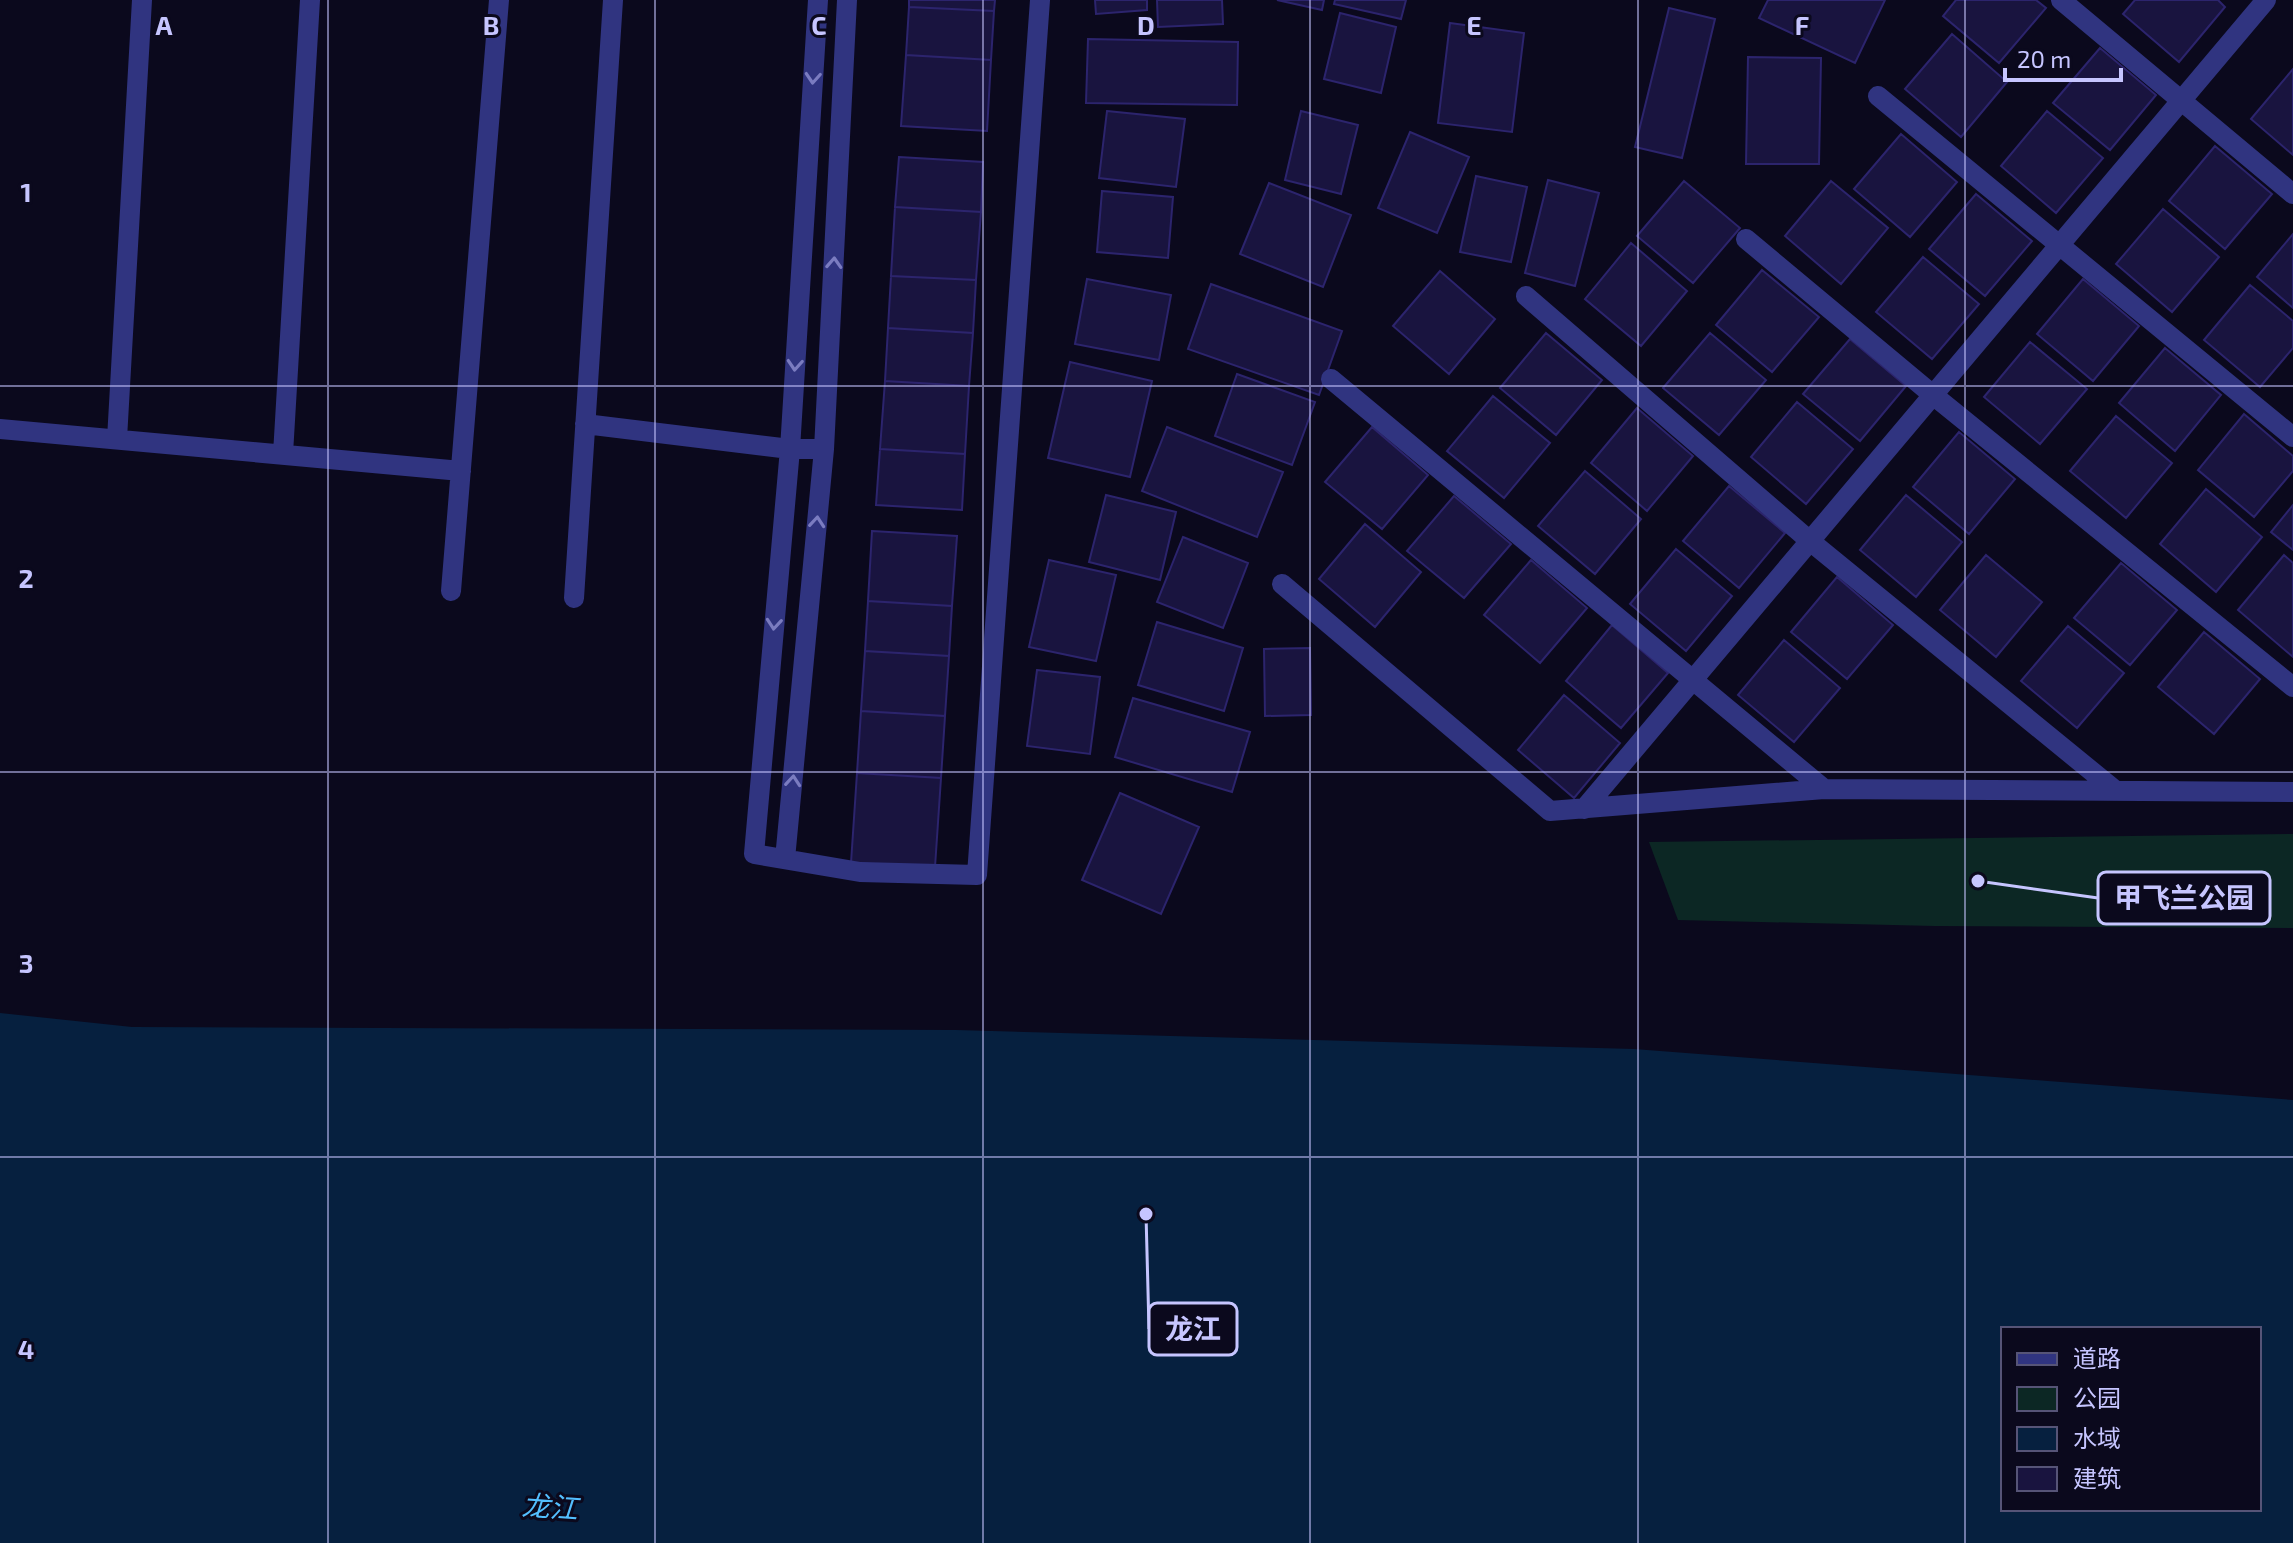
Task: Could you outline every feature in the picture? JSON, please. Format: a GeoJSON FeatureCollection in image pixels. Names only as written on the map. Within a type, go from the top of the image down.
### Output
{"type":"FeatureCollection","features":[{"type":"Feature","properties":{"kind":"street"},"geometry":{"type":"LineString","coordinates":[[117,439],[142,0]]}},
{"type":"Feature","properties":{"kind":"street"},"geometry":{"type":"LineString","coordinates":[[283,454],[310,0]]}},
{"type":"Feature","properties":{"kind":"street"},"geometry":{"type":"LineString","coordinates":[[451,591],[499,0]]}},
{"type":"Feature","properties":{"kind":"street"},"geometry":{"type":"LineString","coordinates":[[574,598],[613,0]]}},
{"type":"Feature","properties":{"kind":"street"},"geometry":{"type":"LineString","coordinates":[[818,0],[790,449],[754,854],[860,872],[977,875],[1040,0]]}},
{"type":"Feature","properties":{"kind":"street"},"geometry":{"type":"LineString","coordinates":[[785,859],[824,449],[847,0]]}},
{"type":"Feature","properties":{"kind":"street"},"geometry":{"type":"LineString","coordinates":[[2061,0],[2293,194]]}},
{"type":"Feature","properties":{"kind":"street"},"geometry":{"type":"LineString","coordinates":[[1584,809],[2266,0]]}},
{"type":"Feature","properties":{"kind":"street"},"geometry":{"type":"LineString","coordinates":[[1878,96],[2293,437]]}},
{"type":"Feature","properties":{"kind":"street"},"geometry":{"type":"LineString","coordinates":[[1746,239],[2293,687]]}},
{"type":"Feature","properties":{"kind":"street"},"geometry":{"type":"LineString","coordinates":[[1526,296],[1810,541],[2116,791]]}},
{"type":"Feature","properties":{"kind":"street"},"geometry":{"type":"LineString","coordinates":[[1331,379],[1824,789]]}},
{"type":"Feature","properties":{"kind":"street"},"geometry":{"type":"LineString","coordinates":[[585,424],[790,449],[824,449]]}},
{"type":"Feature","properties":{"kind":"street"},"geometry":{"type":"LineString","coordinates":[[0,429],[461,471]]}},
{"type":"Feature","properties":{"kind":"street"},"geometry":{"type":"LineString","coordinates":[[1282,584],[1550,811],[1824,789],[2293,792]]}},
{"type":"Feature","properties":{"kind":"green space"},"geometry":{"type":"Polygon","coordinates":[[[2293,834],[2293,928],[1934,926],[1678,920],[1649,842],[2293,834]]]}},
{"type":"Feature","properties":{"kind":"water","name":"龙江"},"geometry":{"type":"Polygon","coordinates":[[[0,1013],[132,1027],[956,1030],[1634,1049],[2293,1100],[2293,1543],[0,1543],[0,1013]]]}},
{"type":"Feature","properties":{"kind":"building"},"geometry":{"type":"Polygon","coordinates":[[[909,0],[995,0],[994,11],[909,7],[909,0]]]}},
{"type":"Feature","properties":{"kind":"building"},"geometry":{"type":"Polygon","coordinates":[[[1095,0],[1147,0],[1147,10],[1096,14],[1095,0]]]}},
{"type":"Feature","properties":{"kind":"building"},"geometry":{"type":"Polygon","coordinates":[[[1157,0],[1222,0],[1223,24],[1158,27],[1157,0]]]}},
{"type":"Feature","properties":{"kind":"building"},"geometry":{"type":"Polygon","coordinates":[[[1277,0],[1324,0],[1322,10],[1277,0]]]}},
{"type":"Feature","properties":{"kind":"building"},"geometry":{"type":"Polygon","coordinates":[[[1335,0],[1406,0],[1401,19],[1334,4],[1335,0]]]}},
{"type":"Feature","properties":{"kind":"building"},"geometry":{"type":"Polygon","coordinates":[[[1768,0],[1885,0],[1855,63],[1759,18],[1768,0]]]}},
{"type":"Feature","properties":{"kind":"building"},"geometry":{"type":"Polygon","coordinates":[[[1956,0],[2036,0],[2046,8],[1999,63],[1943,16],[1956,0]]]}},
{"type":"Feature","properties":{"kind":"building"},"geometry":{"type":"Polygon","coordinates":[[[2135,0],[2218,0],[2225,7],[2179,62],[2123,14],[2135,0]]]}},
{"type":"Feature","properties":{"kind":"building"},"geometry":{"type":"Polygon","coordinates":[[[909,7],[994,11],[991,60],[906,55],[909,7]]]}},
{"type":"Feature","properties":{"kind":"building"},"geometry":{"type":"Polygon","coordinates":[[[1669,8],[1715,19],[1682,158],[1635,147],[1669,8]]]}},
{"type":"Feature","properties":{"kind":"building"},"geometry":{"type":"Polygon","coordinates":[[[1340,13],[1396,27],[1381,93],[1324,79],[1340,13]]]}},
{"type":"Feature","properties":{"kind":"building"},"geometry":{"type":"Polygon","coordinates":[[[1450,23],[1524,33],[1512,132],[1438,123],[1450,23]]]}},
{"type":"Feature","properties":{"kind":"building"},"geometry":{"type":"Polygon","coordinates":[[[1952,34],[2007,82],[1961,137],[1905,89],[1952,34]]]}},
{"type":"Feature","properties":{"kind":"building"},"geometry":{"type":"Polygon","coordinates":[[[1088,39],[1238,42],[1237,105],[1086,103],[1088,39]]]}},
{"type":"Feature","properties":{"kind":"building"},"geometry":{"type":"Polygon","coordinates":[[[2100,48],[2156,95],[2110,150],[2053,103],[2100,48]]]}},
{"type":"Feature","properties":{"kind":"building"},"geometry":{"type":"Polygon","coordinates":[[[906,55],[991,60],[987,131],[901,126],[906,55]]]}},
{"type":"Feature","properties":{"kind":"building"},"geometry":{"type":"Polygon","coordinates":[[[1748,57],[1821,58],[1819,164],[1746,164],[1748,57]]]}},
{"type":"Feature","properties":{"kind":"building"},"geometry":{"type":"Polygon","coordinates":[[[2293,69],[2293,155],[2251,119],[2293,69]]]}},
{"type":"Feature","properties":{"kind":"building"},"geometry":{"type":"Polygon","coordinates":[[[1107,111],[1185,119],[1176,187],[1099,178],[1107,111]]]}},
{"type":"Feature","properties":{"kind":"building"},"geometry":{"type":"Polygon","coordinates":[[[1301,111],[1358,125],[1341,194],[1285,180],[1301,111]]]}},
{"type":"Feature","properties":{"kind":"building"},"geometry":{"type":"Polygon","coordinates":[[[2047,111],[2103,158],[2056,213],[2001,166],[2047,111]]]}},
{"type":"Feature","properties":{"kind":"building"},"geometry":{"type":"Polygon","coordinates":[[[1410,132],[1469,157],[1437,233],[1378,208],[1410,132]]]}},
{"type":"Feature","properties":{"kind":"building"},"geometry":{"type":"Polygon","coordinates":[[[1901,134],[1957,182],[1910,237],[1854,189],[1901,134]]]}},
{"type":"Feature","properties":{"kind":"building"},"geometry":{"type":"Polygon","coordinates":[[[2215,146],[2272,194],[2225,249],[2169,201],[2215,146]]]}},
{"type":"Feature","properties":{"kind":"building"},"geometry":{"type":"Polygon","coordinates":[[[899,157],[983,162],[981,212],[895,207],[899,157]]]}},
{"type":"Feature","properties":{"kind":"building"},"geometry":{"type":"Polygon","coordinates":[[[1476,176],[1527,187],[1511,262],[1460,252],[1476,176]]]}},
{"type":"Feature","properties":{"kind":"building"},"geometry":{"type":"Polygon","coordinates":[[[1548,180],[1599,193],[1575,286],[1525,273],[1548,180]]]}},
{"type":"Feature","properties":{"kind":"building"},"geometry":{"type":"Polygon","coordinates":[[[1684,181],[1740,228],[1693,283],[1637,236],[1684,181]]]}},
{"type":"Feature","properties":{"kind":"building"},"geometry":{"type":"Polygon","coordinates":[[[1831,181],[1888,228],[1841,284],[1785,236],[1831,181]]]}},
{"type":"Feature","properties":{"kind":"building"},"geometry":{"type":"Polygon","coordinates":[[[1269,183],[1351,215],[1323,287],[1240,254],[1269,183]]]}},
{"type":"Feature","properties":{"kind":"building"},"geometry":{"type":"Polygon","coordinates":[[[1102,191],[1173,197],[1168,258],[1097,252],[1102,191]]]}},
{"type":"Feature","properties":{"kind":"building"},"geometry":{"type":"Polygon","coordinates":[[[1976,194],[2032,241],[1985,296],[1929,249],[1976,194]]]}},
{"type":"Feature","properties":{"kind":"building"},"geometry":{"type":"Polygon","coordinates":[[[895,207],[981,212],[976,280],[891,276],[895,207]]]}},
{"type":"Feature","properties":{"kind":"building"},"geometry":{"type":"Polygon","coordinates":[[[2163,209],[2219,257],[2172,312],[2116,264],[2163,209]]]}},
{"type":"Feature","properties":{"kind":"building"},"geometry":{"type":"Polygon","coordinates":[[[2293,234],[2293,308],[2257,277],[2293,234]]]}},
{"type":"Feature","properties":{"kind":"building"},"geometry":{"type":"Polygon","coordinates":[[[1631,243],[1687,291],[1641,346],[1585,299],[1631,243]]]}},
{"type":"Feature","properties":{"kind":"building"},"geometry":{"type":"Polygon","coordinates":[[[1923,257],[1979,304],[1932,359],[1876,312],[1923,257]]]}},
{"type":"Feature","properties":{"kind":"building"},"geometry":{"type":"Polygon","coordinates":[[[1762,270],[1819,317],[1772,372],[1716,325],[1762,270]]]}},
{"type":"Feature","properties":{"kind":"building"},"geometry":{"type":"Polygon","coordinates":[[[1440,271],[1495,319],[1449,374],[1393,326],[1440,271]]]}},
{"type":"Feature","properties":{"kind":"building"},"geometry":{"type":"Polygon","coordinates":[[[891,276],[976,280],[973,333],[888,328],[891,276]]]}},
{"type":"Feature","properties":{"kind":"building"},"geometry":{"type":"Polygon","coordinates":[[[1087,279],[1171,295],[1159,360],[1075,344],[1087,279]]]}},
{"type":"Feature","properties":{"kind":"building"},"geometry":{"type":"Polygon","coordinates":[[[2083,279],[2139,326],[2093,381],[2037,334],[2083,279]]]}},
{"type":"Feature","properties":{"kind":"building"},"geometry":{"type":"Polygon","coordinates":[[[1211,284],[1342,331],[1319,395],[1188,349],[1211,284]]]}},
{"type":"Feature","properties":{"kind":"building"},"geometry":{"type":"Polygon","coordinates":[[[2250,285],[2293,321],[2293,348],[2260,387],[2204,340],[2250,285]]]}},
{"type":"Feature","properties":{"kind":"building"},"geometry":{"type":"Polygon","coordinates":[[[888,328],[973,333],[969,386],[885,381],[888,328]]]}},
{"type":"Feature","properties":{"kind":"building"},"geometry":{"type":"Polygon","coordinates":[[[1546,333],[1602,380],[1556,435],[1500,388],[1546,333]]]}},
{"type":"Feature","properties":{"kind":"building"},"geometry":{"type":"Polygon","coordinates":[[[1710,333],[1766,380],[1719,435],[1663,388],[1710,333]]]}},
{"type":"Feature","properties":{"kind":"building"},"geometry":{"type":"Polygon","coordinates":[[[1850,339],[1906,386],[1860,441],[1803,394],[1850,339]]]}},
{"type":"Feature","properties":{"kind":"building"},"geometry":{"type":"Polygon","coordinates":[[[2030,342],[2087,389],[2040,444],[1984,397],[2030,342]]]}},
{"type":"Feature","properties":{"kind":"building"},"geometry":{"type":"Polygon","coordinates":[[[2165,348],[2221,395],[2175,451],[2119,403],[2165,348]]]}},
{"type":"Feature","properties":{"kind":"building"},"geometry":{"type":"Polygon","coordinates":[[[1070,362],[1152,381],[1130,477],[1048,458],[1070,362]]]}},
{"type":"Feature","properties":{"kind":"building"},"geometry":{"type":"Polygon","coordinates":[[[1237,374],[1315,402],[1292,465],[1215,436],[1237,374]]]}},
{"type":"Feature","properties":{"kind":"building"},"geometry":{"type":"Polygon","coordinates":[[[885,381],[969,386],[965,454],[880,449],[885,381]]]}},
{"type":"Feature","properties":{"kind":"building"},"geometry":{"type":"Polygon","coordinates":[[[1493,396],[1550,443],[1504,498],[1447,451],[1493,396]]]}},
{"type":"Feature","properties":{"kind":"building"},"geometry":{"type":"Polygon","coordinates":[[[1797,402],[1853,449],[1806,504],[1751,457],[1797,402]]]}},
{"type":"Feature","properties":{"kind":"building"},"geometry":{"type":"Polygon","coordinates":[[[1637,408],[1693,456],[1647,511],[1591,463],[1637,408]]]}},
{"type":"Feature","properties":{"kind":"building"},"geometry":{"type":"Polygon","coordinates":[[[2244,414],[2293,456],[2293,471],[2254,517],[2198,470],[2244,414]]]}},
{"type":"Feature","properties":{"kind":"building"},"geometry":{"type":"Polygon","coordinates":[[[2116,416],[2172,463],[2126,518],[2070,471],[2116,416]]]}},
{"type":"Feature","properties":{"kind":"building"},"geometry":{"type":"Polygon","coordinates":[[[1167,427],[1283,472],[1257,537],[1142,491],[1167,427]]]}},
{"type":"Feature","properties":{"kind":"building"},"geometry":{"type":"Polygon","coordinates":[[[1372,427],[1428,475],[1382,529],[1325,482],[1372,427]]]}},
{"type":"Feature","properties":{"kind":"building"},"geometry":{"type":"Polygon","coordinates":[[[1959,432],[2015,479],[1969,534],[1913,487],[1959,432]]]}},
{"type":"Feature","properties":{"kind":"building"},"geometry":{"type":"Polygon","coordinates":[[[880,449],[965,454],[962,510],[876,505],[880,449]]]}},
{"type":"Feature","properties":{"kind":"building"},"geometry":{"type":"Polygon","coordinates":[[[1585,471],[1641,519],[1595,574],[1538,526],[1585,471]]]}},
{"type":"Feature","properties":{"kind":"building"},"geometry":{"type":"Polygon","coordinates":[[[1729,486],[1785,533],[1739,588],[1683,541],[1729,486]]]}},
{"type":"Feature","properties":{"kind":"building"},"geometry":{"type":"Polygon","coordinates":[[[2206,489],[2262,537],[2216,592],[2160,544],[2206,489]]]}},
{"type":"Feature","properties":{"kind":"building"},"geometry":{"type":"Polygon","coordinates":[[[1106,495],[1176,512],[1160,580],[1089,562],[1106,495]]]}},
{"type":"Feature","properties":{"kind":"building"},"geometry":{"type":"Polygon","coordinates":[[[1906,495],[1962,542],[1916,597],[1860,550],[1906,495]]]}},
{"type":"Feature","properties":{"kind":"building"},"geometry":{"type":"Polygon","coordinates":[[[1454,496],[1511,544],[1464,598],[1407,551],[1454,496]]]}},
{"type":"Feature","properties":{"kind":"building"},"geometry":{"type":"Polygon","coordinates":[[[2293,505],[2293,550],[2271,532],[2293,505]]]}},
{"type":"Feature","properties":{"kind":"building"},"geometry":{"type":"Polygon","coordinates":[[[1365,524],[1421,572],[1375,627],[1319,579],[1365,524]]]}},
{"type":"Feature","properties":{"kind":"building"},"geometry":{"type":"Polygon","coordinates":[[[872,531],[957,536],[952,606],[868,601],[872,531]]]}},
{"type":"Feature","properties":{"kind":"building"},"geometry":{"type":"Polygon","coordinates":[[[1183,537],[1248,563],[1223,628],[1157,602],[1183,537]]]}},
{"type":"Feature","properties":{"kind":"building"},"geometry":{"type":"Polygon","coordinates":[[[1676,549],[1732,596],[1686,651],[1630,604],[1676,549]]]}},
{"type":"Feature","properties":{"kind":"building"},"geometry":{"type":"Polygon","coordinates":[[[1986,555],[2042,602],[1996,657],[1940,610],[1986,555]]]}},
{"type":"Feature","properties":{"kind":"building"},"geometry":{"type":"Polygon","coordinates":[[[2284,555],[2293,563],[2293,657],[2238,610],[2284,555]]]}},
{"type":"Feature","properties":{"kind":"building"},"geometry":{"type":"Polygon","coordinates":[[[1049,560],[1116,575],[1096,661],[1029,647],[1049,560]]]}},
{"type":"Feature","properties":{"kind":"building"},"geometry":{"type":"Polygon","coordinates":[[[1531,560],[1587,608],[1540,663],[1484,615],[1531,560]]]}},
{"type":"Feature","properties":{"kind":"building"},"geometry":{"type":"Polygon","coordinates":[[[2121,563],[2177,610],[2130,665],[2074,618],[2121,563]]]}},
{"type":"Feature","properties":{"kind":"building"},"geometry":{"type":"Polygon","coordinates":[[[1837,577],[1893,625],[1847,679],[1791,632],[1837,577]]]}},
{"type":"Feature","properties":{"kind":"building"},"geometry":{"type":"Polygon","coordinates":[[[868,601],[952,606],[949,656],[865,651],[868,601]]]}},
{"type":"Feature","properties":{"kind":"building"},"geometry":{"type":"Polygon","coordinates":[[[1157,622],[1243,648],[1224,711],[1138,685],[1157,622]]]}},
{"type":"Feature","properties":{"kind":"building"},"geometry":{"type":"Polygon","coordinates":[[[1612,625],[1668,673],[1621,728],[1566,681],[1612,625]]]}},
{"type":"Feature","properties":{"kind":"building"},"geometry":{"type":"Polygon","coordinates":[[[2068,626],[2124,673],[2077,728],[2021,681],[2068,626]]]}},
{"type":"Feature","properties":{"kind":"building"},"geometry":{"type":"Polygon","coordinates":[[[2204,632],[2260,679],[2214,734],[2158,687],[2204,632]]]}},
{"type":"Feature","properties":{"kind":"building"},"geometry":{"type":"Polygon","coordinates":[[[1784,640],[1840,688],[1794,742],[1738,695],[1784,640]]]}},
{"type":"Feature","properties":{"kind":"building"},"geometry":{"type":"Polygon","coordinates":[[[1310,648],[1311,715],[1265,716],[1264,649],[1310,648]]]}},
{"type":"Feature","properties":{"kind":"building"},"geometry":{"type":"Polygon","coordinates":[[[865,651],[949,656],[945,716],[861,711],[865,651]]]}},
{"type":"Feature","properties":{"kind":"building"},"geometry":{"type":"Polygon","coordinates":[[[1037,670],[1100,677],[1090,754],[1027,746],[1037,670]]]}},
{"type":"Feature","properties":{"kind":"building"},"geometry":{"type":"Polygon","coordinates":[[[1564,695],[1620,743],[1574,798],[1518,750],[1564,695]]]}},
{"type":"Feature","properties":{"kind":"building"},"geometry":{"type":"Polygon","coordinates":[[[1133,698],[1250,732],[1232,792],[1115,757],[1133,698]]]}},
{"type":"Feature","properties":{"kind":"building"},"geometry":{"type":"Polygon","coordinates":[[[861,711],[945,716],[941,778],[857,773],[861,711]]]}},
{"type":"Feature","properties":{"kind":"building"},"geometry":{"type":"Polygon","coordinates":[[[857,773],[941,778],[935,867],[851,863],[857,773]]]}},
{"type":"Feature","properties":{"kind":"building"},"geometry":{"type":"Polygon","coordinates":[[[1120,793],[1199,827],[1161,914],[1082,880],[1120,793]]]}},
{"type":"Feature","properties":{"kind":"place","name":"甲飞兰公园"},"geometry":{"type":"Point","coordinates":[1978,881]}},
{"type":"Feature","properties":{"kind":"place","name":"龙江"},"geometry":{"type":"Point","coordinates":[1146,1214]}}]}
